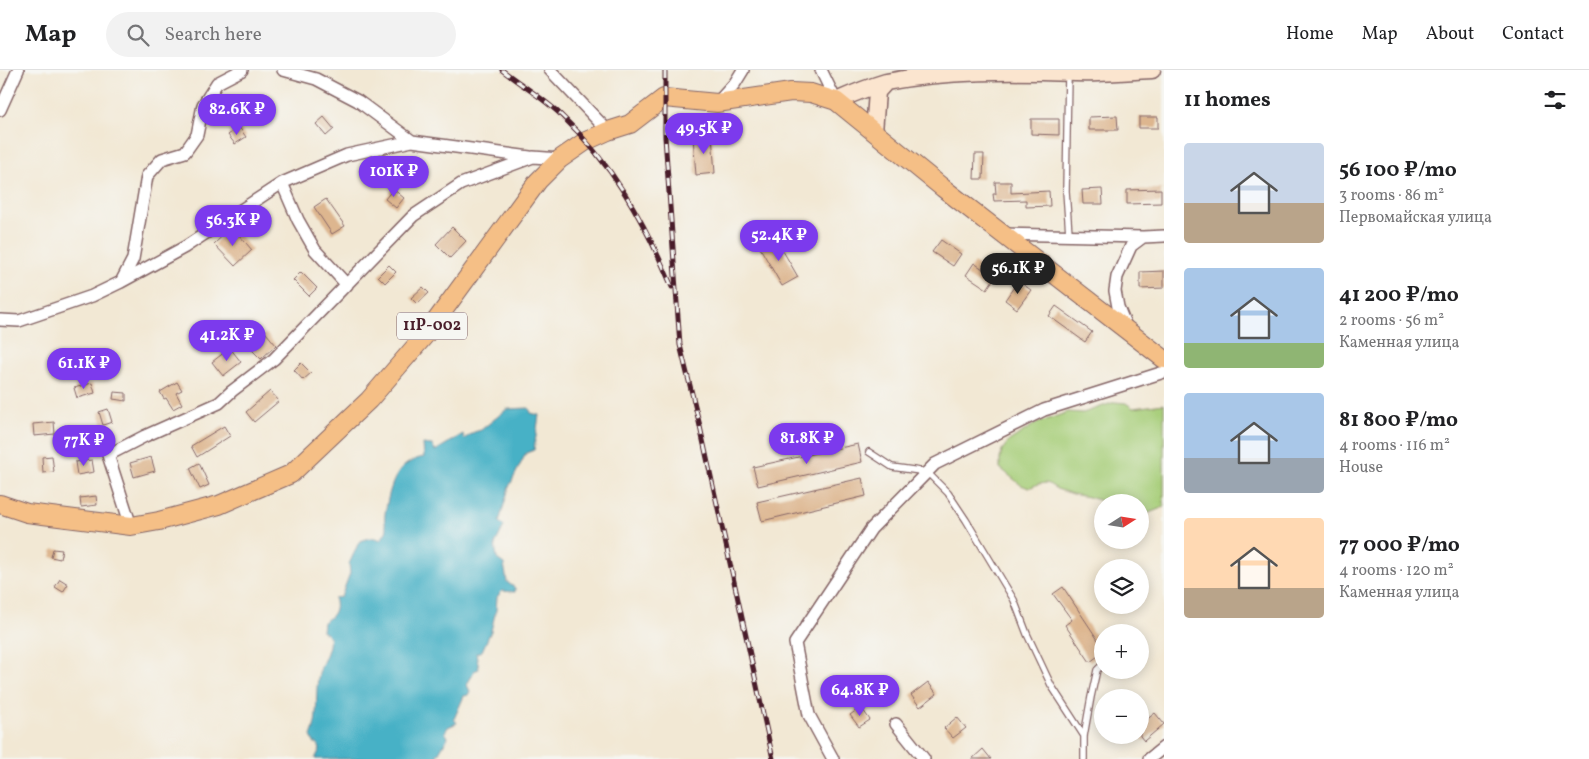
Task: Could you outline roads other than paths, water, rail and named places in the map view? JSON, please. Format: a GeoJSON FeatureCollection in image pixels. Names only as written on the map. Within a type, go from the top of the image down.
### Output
{"type":"FeatureCollection","features":[{"type":"Feature","properties":{"kind":"main road","name":"11Р-002"},"geometry":{"type":"LineString","coordinates":[[0,504],[27,512],[131,526],[159,521],[219,505],[291,474],[369,400],[427,333],[538,181],[560,159],[586,141],[630,124],[664,98],[717,103],[791,92],[811,93],[836,101],[1002,234],[1164,359]]}},
{"type":"Feature","properties":{"kind":"street"},"geometry":{"type":"LineString","coordinates":[[0,110],[18,70]]}},
{"type":"Feature","properties":{"kind":"street"},"geometry":{"type":"LineString","coordinates":[[121,282],[133,259],[147,176],[162,160],[185,152],[197,135],[203,105],[218,83],[242,70]]}},
{"type":"Feature","properties":{"kind":"street"},"geometry":{"type":"LineString","coordinates":[[283,70],[316,79],[358,101],[412,141]]}},
{"type":"Feature","properties":{"kind":"street"},"geometry":{"type":"LineString","coordinates":[[550,70],[608,131]]}},
{"type":"Feature","properties":{"kind":"street"},"geometry":{"type":"LineString","coordinates":[[717,103],[735,83],[743,70]]}},
{"type":"Feature","properties":{"kind":"street"},"geometry":{"type":"LineString","coordinates":[[821,70],[836,101],[886,82],[921,75],[1038,70],[1068,73],[1152,70]]}},
{"type":"Feature","properties":{"kind":"street"},"geometry":{"type":"LineString","coordinates":[[874,132],[877,92],[886,82]]}},
{"type":"Feature","properties":{"kind":"street"},"geometry":{"type":"LineString","coordinates":[[0,320],[19,321],[92,296],[185,247],[282,183],[347,155],[412,141],[534,158],[560,159]]}},
{"type":"Feature","properties":{"kind":"street"},"geometry":{"type":"LineString","coordinates":[[131,526],[108,455],[145,436],[219,403],[274,359],[413,216],[460,184],[534,158]]}},
{"type":"Feature","properties":{"kind":"street"},"geometry":{"type":"LineString","coordinates":[[282,183],[298,220],[315,250],[347,285]]}},
{"type":"Feature","properties":{"kind":"street"},"geometry":{"type":"LineString","coordinates":[[1002,234],[1164,236]]}},
{"type":"Feature","properties":{"kind":"street"},"geometry":{"type":"LineString","coordinates":[[1128,331],[1118,307],[1115,291],[1117,277],[1131,246],[1143,237]]}},
{"type":"Feature","properties":{"kind":"street"},"geometry":{"type":"LineString","coordinates":[[833,759],[809,714],[795,643],[871,529],[935,464],[1044,410],[1164,372]]}},
{"type":"Feature","properties":{"kind":"street"},"geometry":{"type":"LineString","coordinates":[[896,724],[924,759]]}},
{"type":"Feature","properties":{"kind":"street"},"geometry":{"type":"LineString","coordinates":[[1149,759],[1164,747]]}},
{"type":"Feature","properties":{"kind":"lane"},"geometry":{"type":"LineString","coordinates":[[1068,73],[1066,190],[1069,234]]}},
{"type":"Feature","properties":{"kind":"lane"},"geometry":{"type":"LineString","coordinates":[[869,452],[892,466],[927,472],[948,493],[1014,600],[1027,634],[1051,685],[1084,736]]}},
{"type":"Feature","properties":{"kind":"lane"},"geometry":{"type":"LineString","coordinates":[[1084,759],[1084,736],[1095,679]]}},
{"type":"Feature","properties":{"kind":"water"},"geometry":{"type":"Polygon","coordinates":[[[529,408],[531,413],[539,415],[534,450],[526,453],[509,487],[499,522],[504,526],[495,544],[497,559],[504,564],[507,582],[515,588],[515,592],[502,591],[497,597],[491,631],[482,651],[476,653],[479,669],[474,671],[467,685],[470,691],[468,695],[464,696],[454,719],[457,723],[448,727],[445,732],[448,737],[435,759],[315,759],[320,749],[317,743],[314,743],[311,736],[315,721],[320,668],[330,641],[329,636],[322,631],[323,622],[334,612],[334,598],[341,597],[350,573],[349,564],[359,542],[370,538],[381,540],[387,530],[386,510],[394,480],[408,463],[424,457],[423,444],[432,445],[435,451],[463,434],[464,439],[474,432],[481,430],[507,409],[529,408]]]}},
{"type":"Feature","properties":{"kind":"railway"},"geometry":{"type":"LineString","coordinates":[[502,70],[560,114],[596,153],[638,216],[672,287]]}},
{"type":"Feature","properties":{"kind":"railway"},"geometry":{"type":"LineString","coordinates":[[665,70],[665,137],[680,345],[699,422],[773,759]]}}]}
